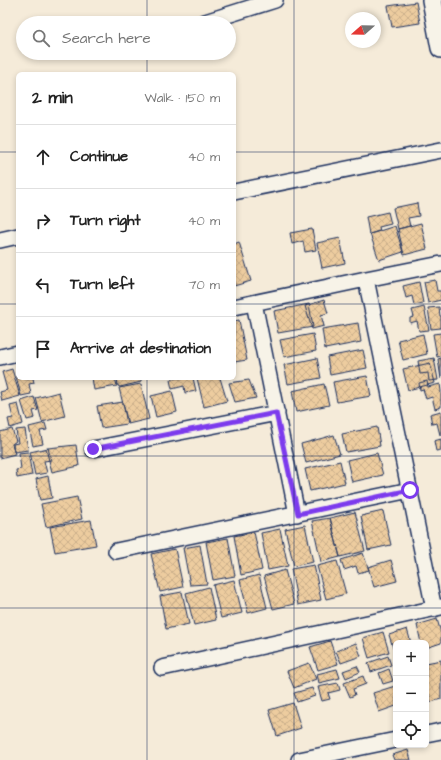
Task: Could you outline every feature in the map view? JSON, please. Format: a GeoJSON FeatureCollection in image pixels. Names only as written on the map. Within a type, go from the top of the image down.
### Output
{"type":"FeatureCollection","features":[{"type":"Feature","properties":{"kind":"street"},"geometry":{"type":"LineString","coordinates":[[224,16],[274,0]]}},
{"type":"Feature","properties":{"kind":"street"},"geometry":{"type":"LineString","coordinates":[[432,0],[441,48]]}},
{"type":"Feature","properties":{"kind":"street"},"geometry":{"type":"LineString","coordinates":[[236,192],[441,150]]}},
{"type":"Feature","properties":{"kind":"street"},"geometry":{"type":"LineString","coordinates":[[0,240],[16,236]]}},
{"type":"Feature","properties":{"kind":"street"},"geometry":{"type":"LineString","coordinates":[[236,307],[441,264]]}},
{"type":"Feature","properties":{"kind":"street"},"geometry":{"type":"LineString","coordinates":[[162,668],[438,608],[410,490],[366,279]]}},
{"type":"Feature","properties":{"kind":"street"},"geometry":{"type":"LineString","coordinates":[[254,303],[298,514]]}},
{"type":"Feature","properties":{"kind":"street"},"geometry":{"type":"LineString","coordinates":[[0,357],[16,353]]}},
{"type":"Feature","properties":{"kind":"street"},"geometry":{"type":"LineString","coordinates":[[93,449],[276,413]]}},
{"type":"Feature","properties":{"kind":"street"},"geometry":{"type":"LineString","coordinates":[[116,551],[410,490]]}},
{"type":"Feature","properties":{"kind":"street"},"geometry":{"type":"LineString","coordinates":[[429,733],[441,731]]}},
{"type":"Feature","properties":{"kind":"street"},"geometry":{"type":"LineString","coordinates":[[299,760],[393,741]]}},
{"type":"Feature","properties":{"kind":"building"},"geometry":{"type":"Polygon","coordinates":[[[416,2],[420,23],[392,27],[388,6],[416,2]]]}},
{"type":"Feature","properties":{"kind":"building"},"geometry":{"type":"Polygon","coordinates":[[[417,203],[419,216],[408,218],[410,226],[398,229],[393,208],[417,203]]]}},
{"type":"Feature","properties":{"kind":"building"},"geometry":{"type":"Polygon","coordinates":[[[388,212],[391,224],[379,227],[380,231],[369,234],[366,217],[388,212]]]}},
{"type":"Feature","properties":{"kind":"building"},"geometry":{"type":"Polygon","coordinates":[[[421,223],[427,249],[404,255],[398,229],[421,223]]]}},
{"type":"Feature","properties":{"kind":"building"},"geometry":{"type":"Polygon","coordinates":[[[395,226],[403,252],[379,260],[370,234],[395,226]]]}},
{"type":"Feature","properties":{"kind":"building"},"geometry":{"type":"Polygon","coordinates":[[[312,229],[316,250],[305,252],[303,241],[292,244],[290,233],[312,229]]]}},
{"type":"Feature","properties":{"kind":"building"},"geometry":{"type":"Polygon","coordinates":[[[340,238],[345,263],[322,268],[317,243],[340,238]]]}},
{"type":"Feature","properties":{"kind":"building"},"geometry":{"type":"Polygon","coordinates":[[[239,242],[251,281],[236,285],[236,243],[239,242]]]}},
{"type":"Feature","properties":{"kind":"building"},"geometry":{"type":"Polygon","coordinates":[[[435,280],[437,291],[441,291],[441,300],[428,303],[424,282],[435,280]]]}},
{"type":"Feature","properties":{"kind":"building"},"geometry":{"type":"Polygon","coordinates":[[[419,282],[423,303],[414,305],[412,296],[406,298],[403,286],[419,282]]]}},
{"type":"Feature","properties":{"kind":"building"},"geometry":{"type":"Polygon","coordinates":[[[324,300],[328,313],[321,315],[324,326],[312,329],[305,306],[324,300]]]}},
{"type":"Feature","properties":{"kind":"building"},"geometry":{"type":"Polygon","coordinates":[[[309,304],[313,327],[278,333],[274,311],[309,304]]]}},
{"type":"Feature","properties":{"kind":"building"},"geometry":{"type":"Polygon","coordinates":[[[424,307],[429,330],[419,331],[417,321],[410,323],[410,318],[414,317],[412,310],[424,307]]]}},
{"type":"Feature","properties":{"kind":"building"},"geometry":{"type":"Polygon","coordinates":[[[439,307],[441,328],[431,329],[428,308],[439,307]]]}},
{"type":"Feature","properties":{"kind":"building"},"geometry":{"type":"Polygon","coordinates":[[[239,320],[247,360],[236,362],[236,321],[239,320]]]}},
{"type":"Feature","properties":{"kind":"building"},"geometry":{"type":"Polygon","coordinates":[[[358,323],[361,342],[325,349],[322,329],[358,323]]]}},
{"type":"Feature","properties":{"kind":"building"},"geometry":{"type":"Polygon","coordinates":[[[441,333],[441,356],[437,357],[433,334],[441,333]]]}},
{"type":"Feature","properties":{"kind":"building"},"geometry":{"type":"Polygon","coordinates":[[[313,334],[316,351],[284,357],[280,340],[313,334]]]}},
{"type":"Feature","properties":{"kind":"building"},"geometry":{"type":"Polygon","coordinates":[[[423,334],[427,354],[403,360],[398,340],[423,334]]]}},
{"type":"Feature","properties":{"kind":"building"},"geometry":{"type":"Polygon","coordinates":[[[363,350],[367,368],[330,375],[327,357],[363,350]]]}},
{"type":"Feature","properties":{"kind":"building"},"geometry":{"type":"Polygon","coordinates":[[[317,358],[321,378],[288,384],[284,365],[317,358]]]}},
{"type":"Feature","properties":{"kind":"building"},"geometry":{"type":"Polygon","coordinates":[[[434,358],[438,380],[429,381],[428,373],[420,374],[418,361],[434,358]]]}},
{"type":"Feature","properties":{"kind":"building"},"geometry":{"type":"Polygon","coordinates":[[[441,358],[441,379],[438,359],[441,358]]]}},
{"type":"Feature","properties":{"kind":"building"},"geometry":{"type":"Polygon","coordinates":[[[430,363],[435,383],[408,390],[403,369],[430,363]]]}},
{"type":"Feature","properties":{"kind":"building"},"geometry":{"type":"Polygon","coordinates":[[[12,369],[20,396],[2,401],[0,392],[7,390],[2,372],[12,369]]]}},
{"type":"Feature","properties":{"kind":"building"},"geometry":{"type":"Polygon","coordinates":[[[367,376],[371,396],[337,402],[333,382],[367,376]]]}},
{"type":"Feature","properties":{"kind":"building"},"geometry":{"type":"Polygon","coordinates":[[[17,380],[33,380],[34,383],[29,384],[31,394],[21,396],[17,380]]]}},
{"type":"Feature","properties":{"kind":"building"},"geometry":{"type":"Polygon","coordinates":[[[92,380],[116,380],[117,386],[94,390],[92,380]]]}},
{"type":"Feature","properties":{"kind":"building"},"geometry":{"type":"Polygon","coordinates":[[[117,380],[141,380],[141,382],[120,387],[118,386],[117,380]]]}},
{"type":"Feature","properties":{"kind":"building"},"geometry":{"type":"Polygon","coordinates":[[[170,380],[193,380],[196,391],[185,393],[184,386],[172,389],[170,380]]]}},
{"type":"Feature","properties":{"kind":"building"},"geometry":{"type":"Polygon","coordinates":[[[197,380],[221,380],[227,401],[204,407],[197,380]]]}},
{"type":"Feature","properties":{"kind":"building"},"geometry":{"type":"Polygon","coordinates":[[[249,380],[256,398],[235,402],[229,383],[249,380]]]}},
{"type":"Feature","properties":{"kind":"building"},"geometry":{"type":"Polygon","coordinates":[[[427,381],[428,387],[440,384],[441,407],[435,409],[432,397],[426,399],[423,389],[420,390],[419,383],[427,381]]]}},
{"type":"Feature","properties":{"kind":"building"},"geometry":{"type":"Polygon","coordinates":[[[141,384],[149,419],[128,424],[119,388],[141,384]]]}},
{"type":"Feature","properties":{"kind":"building"},"geometry":{"type":"Polygon","coordinates":[[[324,384],[329,405],[296,412],[292,391],[324,384]]]}},
{"type":"Feature","properties":{"kind":"building"},"geometry":{"type":"Polygon","coordinates":[[[172,391],[177,412],[156,417],[151,396],[172,391]]]}},
{"type":"Feature","properties":{"kind":"building"},"geometry":{"type":"Polygon","coordinates":[[[59,392],[65,416],[42,422],[36,398],[59,392]]]}},
{"type":"Feature","properties":{"kind":"building"},"geometry":{"type":"Polygon","coordinates":[[[34,397],[38,410],[33,411],[35,418],[27,420],[21,401],[34,397]]]}},
{"type":"Feature","properties":{"kind":"building"},"geometry":{"type":"Polygon","coordinates":[[[123,402],[127,424],[101,428],[97,406],[123,402]]]}},
{"type":"Feature","properties":{"kind":"building"},"geometry":{"type":"Polygon","coordinates":[[[18,404],[23,424],[10,428],[8,419],[13,418],[10,406],[18,404]]]}},
{"type":"Feature","properties":{"kind":"building"},"geometry":{"type":"Polygon","coordinates":[[[441,411],[440,435],[437,423],[432,424],[430,414],[441,411]]]}},
{"type":"Feature","properties":{"kind":"building"},"geometry":{"type":"Polygon","coordinates":[[[45,423],[47,430],[40,431],[43,444],[33,446],[29,427],[45,423]]]}},
{"type":"Feature","properties":{"kind":"building"},"geometry":{"type":"Polygon","coordinates":[[[377,427],[380,446],[346,452],[342,434],[377,427]]]}},
{"type":"Feature","properties":{"kind":"building"},"geometry":{"type":"Polygon","coordinates":[[[12,429],[16,441],[12,444],[15,454],[0,458],[0,432],[12,429]]]}},
{"type":"Feature","properties":{"kind":"building"},"geometry":{"type":"Polygon","coordinates":[[[25,429],[28,450],[14,452],[13,444],[18,443],[16,430],[25,429]]]}},
{"type":"Feature","properties":{"kind":"building"},"geometry":{"type":"Polygon","coordinates":[[[334,435],[340,454],[306,463],[301,444],[334,435]]]}},
{"type":"Feature","properties":{"kind":"building"},"geometry":{"type":"Polygon","coordinates":[[[441,439],[441,450],[436,451],[434,441],[441,439]]]}},
{"type":"Feature","properties":{"kind":"building"},"geometry":{"type":"Polygon","coordinates":[[[76,445],[79,466],[52,472],[46,449],[76,445]]]}},
{"type":"Feature","properties":{"kind":"building"},"geometry":{"type":"Polygon","coordinates":[[[48,448],[51,460],[44,461],[47,473],[35,475],[30,452],[48,448]]]}},
{"type":"Feature","properties":{"kind":"building"},"geometry":{"type":"Polygon","coordinates":[[[28,452],[32,475],[17,478],[16,470],[21,469],[19,453],[28,452]]]}},
{"type":"Feature","properties":{"kind":"building"},"geometry":{"type":"Polygon","coordinates":[[[377,453],[383,475],[352,482],[347,460],[377,453]]]}},
{"type":"Feature","properties":{"kind":"building"},"geometry":{"type":"Polygon","coordinates":[[[340,461],[345,483],[310,491],[305,469],[340,461]]]}},
{"type":"Feature","properties":{"kind":"building"},"geometry":{"type":"Polygon","coordinates":[[[48,476],[52,498],[40,500],[36,479],[48,476]]]}},
{"type":"Feature","properties":{"kind":"building"},"geometry":{"type":"Polygon","coordinates":[[[77,497],[82,519],[46,527],[41,504],[77,497]]]}},
{"type":"Feature","properties":{"kind":"building"},"geometry":{"type":"Polygon","coordinates":[[[383,511],[391,545],[368,550],[361,516],[383,511]]]}},
{"type":"Feature","properties":{"kind":"building"},"geometry":{"type":"Polygon","coordinates":[[[355,512],[365,551],[340,557],[330,518],[355,512]]]}},
{"type":"Feature","properties":{"kind":"building"},"geometry":{"type":"Polygon","coordinates":[[[330,518],[340,557],[321,562],[312,521],[330,518]]]}},
{"type":"Feature","properties":{"kind":"building"},"geometry":{"type":"Polygon","coordinates":[[[91,520],[96,545],[55,552],[50,527],[91,520]]]}},
{"type":"Feature","properties":{"kind":"building"},"geometry":{"type":"Polygon","coordinates":[[[305,525],[313,562],[294,566],[285,529],[305,525]]]}},
{"type":"Feature","properties":{"kind":"building"},"geometry":{"type":"Polygon","coordinates":[[[280,529],[288,566],[268,570],[261,533],[280,529]]]}},
{"type":"Feature","properties":{"kind":"building"},"geometry":{"type":"Polygon","coordinates":[[[254,532],[262,570],[241,575],[234,536],[254,532]]]}},
{"type":"Feature","properties":{"kind":"building"},"geometry":{"type":"Polygon","coordinates":[[[228,538],[235,576],[213,580],[206,542],[228,538]]]}},
{"type":"Feature","properties":{"kind":"building"},"geometry":{"type":"Polygon","coordinates":[[[200,545],[207,584],[190,585],[183,548],[200,545]]]}},
{"type":"Feature","properties":{"kind":"building"},"geometry":{"type":"Polygon","coordinates":[[[175,549],[183,587],[160,592],[151,554],[175,549]]]}},
{"type":"Feature","properties":{"kind":"building"},"geometry":{"type":"Polygon","coordinates":[[[363,553],[369,570],[358,573],[356,566],[344,570],[341,560],[363,553]]]}},
{"type":"Feature","properties":{"kind":"building"},"geometry":{"type":"Polygon","coordinates":[[[391,560],[397,581],[374,587],[368,567],[391,560]]]}},
{"type":"Feature","properties":{"kind":"building"},"geometry":{"type":"Polygon","coordinates":[[[337,561],[346,594],[326,599],[317,566],[337,561]]]}},
{"type":"Feature","properties":{"kind":"building"},"geometry":{"type":"Polygon","coordinates":[[[314,565],[321,600],[298,605],[291,569],[314,565]]]}},
{"type":"Feature","properties":{"kind":"building"},"geometry":{"type":"Polygon","coordinates":[[[285,570],[294,604],[273,609],[264,576],[285,570]]]}},
{"type":"Feature","properties":{"kind":"building"},"geometry":{"type":"Polygon","coordinates":[[[259,575],[267,608],[248,613],[240,580],[259,575]]]}},
{"type":"Feature","properties":{"kind":"building"},"geometry":{"type":"Polygon","coordinates":[[[234,580],[242,613],[221,618],[213,585],[234,580]]]}},
{"type":"Feature","properties":{"kind":"building"},"geometry":{"type":"Polygon","coordinates":[[[209,587],[216,620],[194,625],[186,593],[209,587]]]}},
{"type":"Feature","properties":{"kind":"building"},"geometry":{"type":"Polygon","coordinates":[[[182,592],[189,624],[166,629],[160,596],[182,592]]]}},
{"type":"Feature","properties":{"kind":"building"},"geometry":{"type":"Polygon","coordinates":[[[437,619],[441,633],[441,643],[429,647],[429,640],[420,640],[417,625],[437,619]]]}},
{"type":"Feature","properties":{"kind":"building"},"geometry":{"type":"Polygon","coordinates":[[[407,629],[410,640],[393,640],[393,648],[389,635],[407,629]]]}},
{"type":"Feature","properties":{"kind":"building"},"geometry":{"type":"Polygon","coordinates":[[[383,632],[389,652],[369,658],[363,638],[383,632]]]}},
{"type":"Feature","properties":{"kind":"building"},"geometry":{"type":"Polygon","coordinates":[[[330,641],[338,664],[318,670],[310,647],[330,641]]]}},
{"type":"Feature","properties":{"kind":"building"},"geometry":{"type":"Polygon","coordinates":[[[356,643],[361,656],[341,663],[336,651],[356,643]]]}},
{"type":"Feature","properties":{"kind":"building"},"geometry":{"type":"Polygon","coordinates":[[[388,656],[391,665],[371,672],[368,663],[388,656]]]}},
{"type":"Feature","properties":{"kind":"building"},"geometry":{"type":"Polygon","coordinates":[[[441,660],[441,699],[431,702],[429,695],[429,662],[441,660]]]}},
{"type":"Feature","properties":{"kind":"building"},"geometry":{"type":"Polygon","coordinates":[[[309,663],[316,679],[294,688],[287,671],[309,663]]]}},
{"type":"Feature","properties":{"kind":"building"},"geometry":{"type":"Polygon","coordinates":[[[357,666],[360,672],[346,678],[343,671],[357,666]]]}},
{"type":"Feature","properties":{"kind":"building"},"geometry":{"type":"Polygon","coordinates":[[[337,669],[340,678],[319,683],[317,674],[337,669]]]}},
{"type":"Feature","properties":{"kind":"building"},"geometry":{"type":"Polygon","coordinates":[[[389,669],[393,681],[383,684],[379,673],[389,669]]]}},
{"type":"Feature","properties":{"kind":"building"},"geometry":{"type":"Polygon","coordinates":[[[363,676],[366,684],[353,689],[355,695],[350,697],[344,683],[363,676]]]}},
{"type":"Feature","properties":{"kind":"building"},"geometry":{"type":"Polygon","coordinates":[[[338,683],[340,690],[328,693],[330,699],[322,701],[318,687],[338,683]]]}},
{"type":"Feature","properties":{"kind":"building"},"geometry":{"type":"Polygon","coordinates":[[[393,687],[393,707],[379,712],[373,693],[393,687]]]}},
{"type":"Feature","properties":{"kind":"building"},"geometry":{"type":"Polygon","coordinates":[[[312,688],[315,696],[297,702],[294,693],[312,688]]]}},
{"type":"Feature","properties":{"kind":"building"},"geometry":{"type":"Polygon","coordinates":[[[293,703],[301,728],[277,736],[269,710],[293,703]]]}},
{"type":"Feature","properties":{"kind":"building"},"geometry":{"type":"Polygon","coordinates":[[[408,750],[411,760],[394,760],[392,755],[408,750]]]}},
{"type":"Feature","properties":{"kind":"route"},"geometry":{"type":"LineString","coordinates":[[93,449],[276,413],[298,514],[410,490]]}}]}
